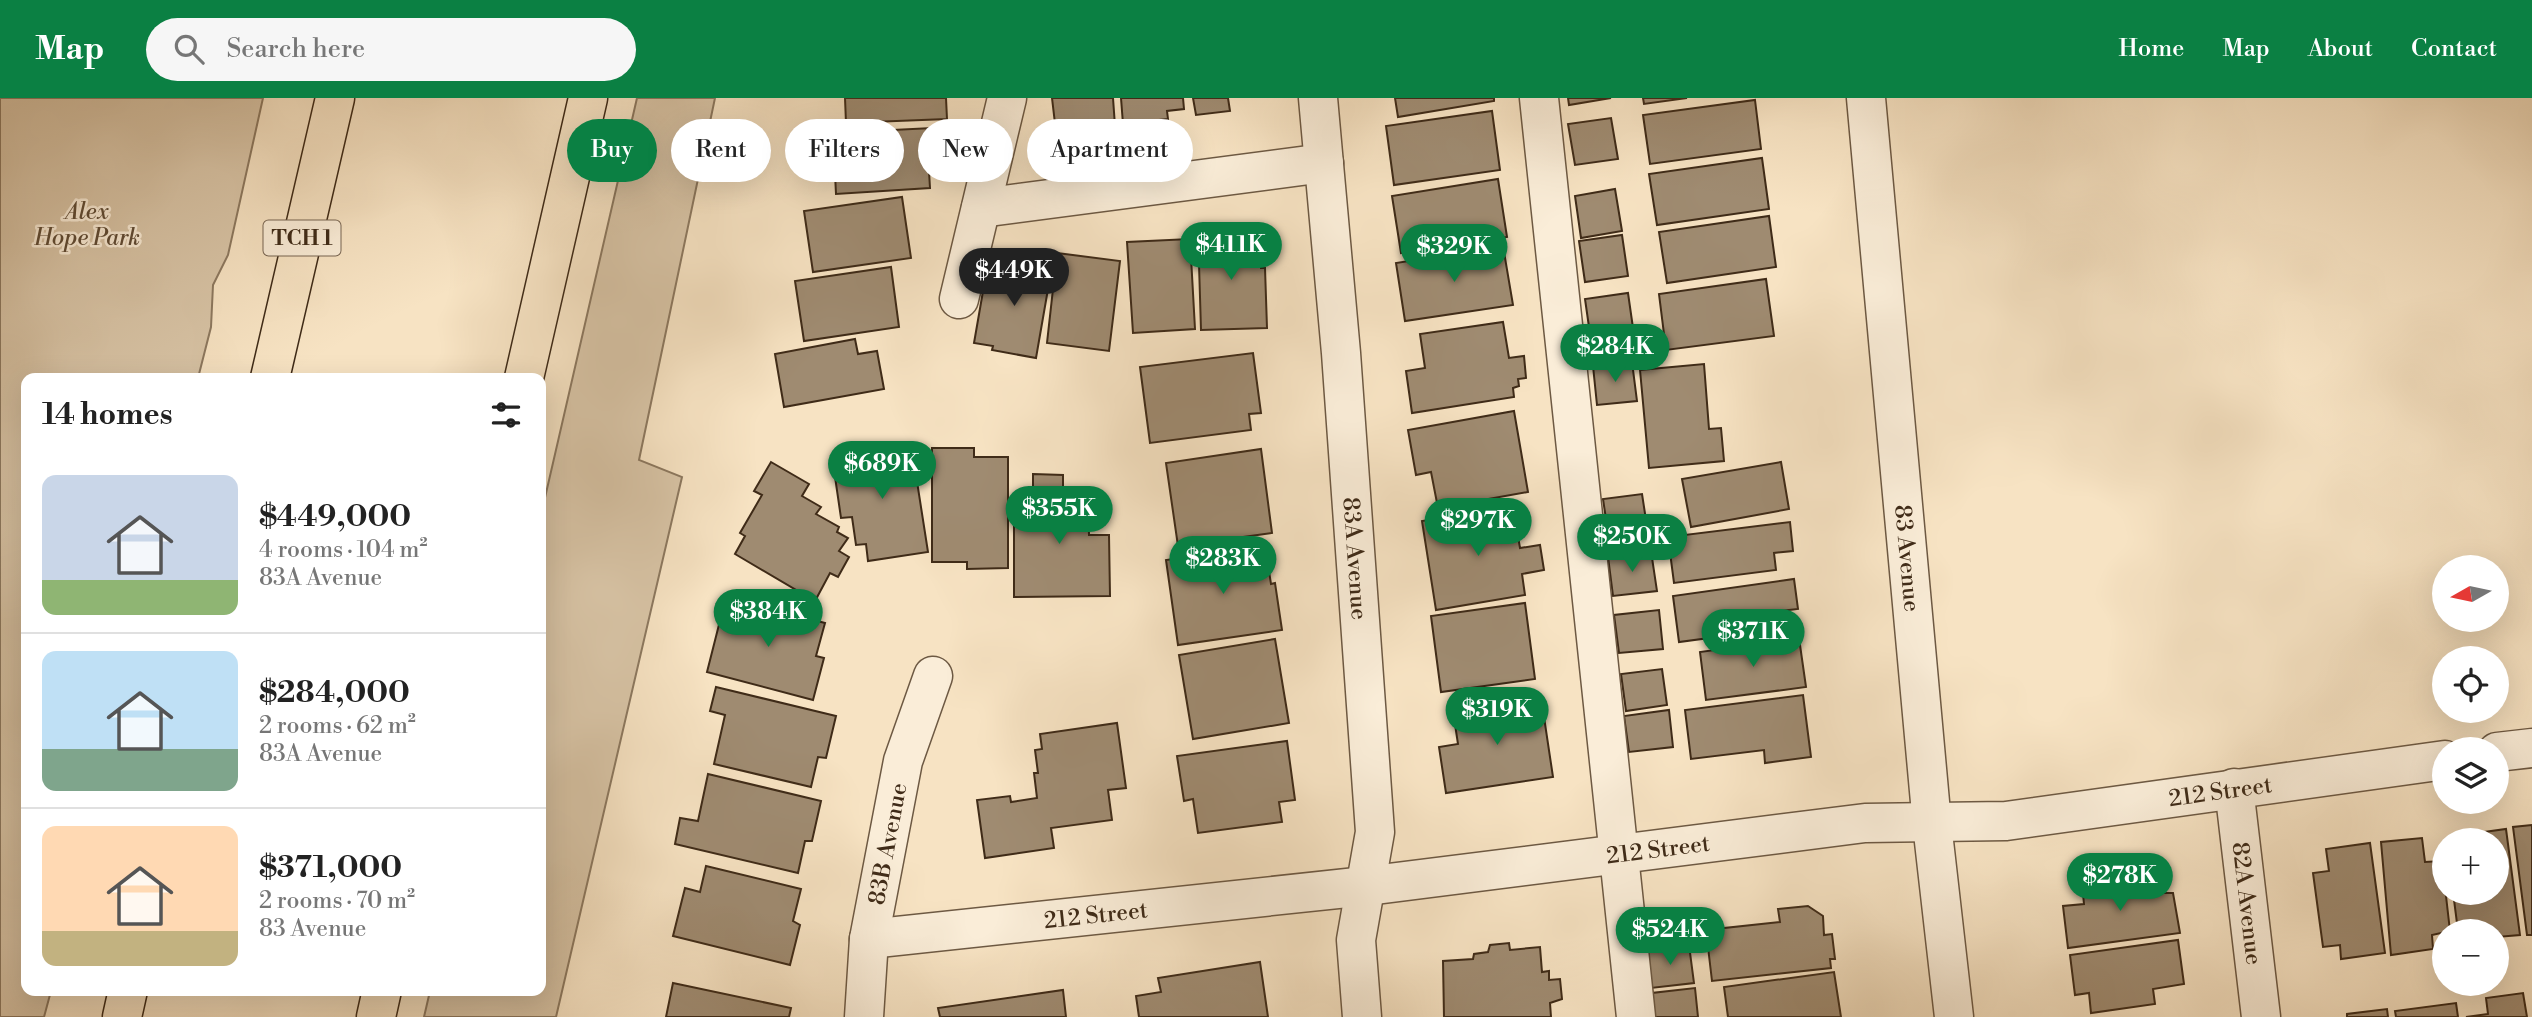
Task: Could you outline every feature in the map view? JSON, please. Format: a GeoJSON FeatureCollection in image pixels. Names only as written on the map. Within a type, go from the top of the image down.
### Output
{"type":"FeatureCollection","features":[{"type":"Feature","properties":{"kind":"highway","name":"TCH 1"},"geometry":{"type":"LineString","coordinates":[[271,373],[335,98]]}},
{"type":"Feature","properties":{"kind":"highway"},"geometry":{"type":"LineString","coordinates":[[525,373],[588,98]]}},
{"type":"Feature","properties":{"kind":"highway"},"geometry":{"type":"LineString","coordinates":[[122,1017],[127,996]]}},
{"type":"Feature","properties":{"kind":"highway"},"geometry":{"type":"LineString","coordinates":[[376,1017],[381,996]]}},
{"type":"Feature","properties":{"kind":"street"},"geometry":{"type":"LineString","coordinates":[[959,299],[1007,98]]}},
{"type":"Feature","properties":{"kind":"street","name":"83A Avenue"},"geometry":{"type":"LineString","coordinates":[[1318,98],[1342,367],[1375,832],[1356,940],[1362,1017]]}},
{"type":"Feature","properties":{"kind":"street"},"geometry":{"type":"LineString","coordinates":[[1539,98],[1636,1017]]}},
{"type":"Feature","properties":{"kind":"street","name":"83 Avenue"},"geometry":{"type":"LineString","coordinates":[[1866,98],[1932,824],[1954,1017]]}},
{"type":"Feature","properties":{"kind":"street"},"geometry":{"type":"LineString","coordinates":[[981,208],[1324,163]]}},
{"type":"Feature","properties":{"kind":"street","name":"83B Avenue"},"geometry":{"type":"LineString","coordinates":[[864,1017],[869,939],[903,761],[933,676]]}},
{"type":"Feature","properties":{"kind":"street"},"geometry":{"type":"LineString","coordinates":[[2509,751],[2532,748]]}},
{"type":"Feature","properties":{"kind":"street","name":"212 Street"},"geometry":{"type":"LineString","coordinates":[[869,939],[1366,886],[1865,823],[2006,821],[2432,762]]}},
{"type":"Feature","properties":{"kind":"street","name":"82A Avenue"},"geometry":{"type":"LineString","coordinates":[[2234,788],[2261,1017]]}},
{"type":"Feature","properties":{"kind":"green space","name":"Alex Hope Park"},"geometry":{"type":"Polygon","coordinates":[[[0,98],[263,98],[228,255],[213,285],[211,327],[199,373],[21,373],[21,996],[50,996],[44,1017],[0,1017],[0,98]]]}},
{"type":"Feature","properties":{"kind":"green space"},"geometry":{"type":"Polygon","coordinates":[[[637,98],[715,98],[711,119],[671,119],[671,182],[697,182],[639,460],[682,477],[556,1017],[424,1017],[429,996],[546,996],[546,493],[618,182],[657,182],[657,119],[632,119],[637,98]]]}},
{"type":"Feature","properties":{"kind":"building"},"geometry":{"type":"Polygon","coordinates":[[[845,98],[946,98],[947,119],[846,119],[845,98]]]}},
{"type":"Feature","properties":{"kind":"building"},"geometry":{"type":"Polygon","coordinates":[[[1052,98],[1113,98],[1114,119],[1054,119],[1052,98]]]}},
{"type":"Feature","properties":{"kind":"building"},"geometry":{"type":"Polygon","coordinates":[[[1121,98],[1183,98],[1184,109],[1167,111],[1168,119],[1123,119],[1121,98]]]}},
{"type":"Feature","properties":{"kind":"building"},"geometry":{"type":"Polygon","coordinates":[[[1193,98],[1228,98],[1230,111],[1196,115],[1193,98]]]}},
{"type":"Feature","properties":{"kind":"building"},"geometry":{"type":"Polygon","coordinates":[[[1395,98],[1494,98],[1494,101],[1398,117],[1395,98]]]}},
{"type":"Feature","properties":{"kind":"building"},"geometry":{"type":"Polygon","coordinates":[[[1568,98],[1611,98],[1569,105],[1568,98]]]}},
{"type":"Feature","properties":{"kind":"building"},"geometry":{"type":"Polygon","coordinates":[[[1643,98],[1687,98],[1644,104],[1643,98]]]}},
{"type":"Feature","properties":{"kind":"building"},"geometry":{"type":"Polygon","coordinates":[[[1755,100],[1761,149],[1650,164],[1643,115],[1755,100]]]}},
{"type":"Feature","properties":{"kind":"building"},"geometry":{"type":"Polygon","coordinates":[[[1492,111],[1500,170],[1394,185],[1386,126],[1492,111]]]}},
{"type":"Feature","properties":{"kind":"building"},"geometry":{"type":"Polygon","coordinates":[[[1611,118],[1618,159],[1575,165],[1568,124],[1611,118]]]}},
{"type":"Feature","properties":{"kind":"building"},"geometry":{"type":"Polygon","coordinates":[[[904,129],[918,129],[918,182],[930,182],[930,188],[836,194],[835,182],[904,182],[904,129]]]}},
{"type":"Feature","properties":{"kind":"building"},"geometry":{"type":"Polygon","coordinates":[[[1762,158],[1769,209],[1657,225],[1649,174],[1762,158]]]}},
{"type":"Feature","properties":{"kind":"building"},"geometry":{"type":"Polygon","coordinates":[[[1498,179],[1507,237],[1401,253],[1392,196],[1498,179]]]}},
{"type":"Feature","properties":{"kind":"building"},"geometry":{"type":"Polygon","coordinates":[[[1615,189],[1622,231],[1581,238],[1575,196],[1615,189]]]}},
{"type":"Feature","properties":{"kind":"building"},"geometry":{"type":"Polygon","coordinates":[[[902,197],[911,258],[813,272],[804,211],[902,197]]]}},
{"type":"Feature","properties":{"kind":"building"},"geometry":{"type":"Polygon","coordinates":[[[1769,216],[1776,267],[1667,283],[1659,232],[1769,216]]]}},
{"type":"Feature","properties":{"kind":"building"},"geometry":{"type":"Polygon","coordinates":[[[1245,230],[1245,245],[1260,245],[1261,268],[1265,268],[1267,328],[1201,330],[1198,231],[1245,230]]]}},
{"type":"Feature","properties":{"kind":"building"},"geometry":{"type":"Polygon","coordinates":[[[1622,235],[1628,276],[1585,282],[1579,241],[1622,235]]]}},
{"type":"Feature","properties":{"kind":"building"},"geometry":{"type":"Polygon","coordinates":[[[1190,239],[1195,329],[1133,333],[1127,242],[1190,239]]]}},
{"type":"Feature","properties":{"kind":"building"},"geometry":{"type":"Polygon","coordinates":[[[1503,246],[1513,305],[1405,321],[1396,263],[1503,246]]]}},
{"type":"Feature","properties":{"kind":"building"},"geometry":{"type":"Polygon","coordinates":[[[1057,253],[1120,261],[1109,351],[1047,343],[1057,253]]]}},
{"type":"Feature","properties":{"kind":"building"},"geometry":{"type":"Polygon","coordinates":[[[1006,259],[1052,266],[1036,358],[992,350],[993,346],[974,343],[986,274],[994,276],[995,268],[1004,269],[1006,259]]]}},
{"type":"Feature","properties":{"kind":"building"},"geometry":{"type":"Polygon","coordinates":[[[891,267],[899,327],[804,341],[795,281],[891,267]]]}},
{"type":"Feature","properties":{"kind":"building"},"geometry":{"type":"Polygon","coordinates":[[[1766,279],[1774,336],[1666,350],[1659,294],[1766,279]]]}},
{"type":"Feature","properties":{"kind":"building"},"geometry":{"type":"Polygon","coordinates":[[[1628,293],[1634,335],[1591,341],[1585,299],[1628,293]]]}},
{"type":"Feature","properties":{"kind":"building"},"geometry":{"type":"Polygon","coordinates":[[[1503,322],[1509,358],[1524,356],[1526,378],[1518,379],[1519,386],[1513,388],[1514,397],[1412,413],[1406,371],[1425,368],[1420,334],[1503,322]]]}},
{"type":"Feature","properties":{"kind":"building"},"geometry":{"type":"Polygon","coordinates":[[[855,339],[858,354],[877,351],[884,389],[784,407],[775,354],[855,339]]]}},
{"type":"Feature","properties":{"kind":"building"},"geometry":{"type":"Polygon","coordinates":[[[1253,353],[1261,413],[1249,414],[1251,430],[1150,443],[1140,367],[1253,353]]]}},
{"type":"Feature","properties":{"kind":"building"},"geometry":{"type":"Polygon","coordinates":[[[1632,362],[1637,401],[1597,405],[1593,366],[1632,362]]]}},
{"type":"Feature","properties":{"kind":"building"},"geometry":{"type":"Polygon","coordinates":[[[1704,364],[1709,429],[1721,428],[1724,461],[1649,468],[1640,370],[1704,364]]]}},
{"type":"Feature","properties":{"kind":"building"},"geometry":{"type":"Polygon","coordinates":[[[1514,411],[1528,492],[1438,508],[1431,472],[1416,475],[1408,430],[1514,411]]]}},
{"type":"Feature","properties":{"kind":"building"},"geometry":{"type":"Polygon","coordinates":[[[911,443],[928,552],[868,561],[866,544],[856,545],[852,517],[841,518],[832,456],[911,443]]]}},
{"type":"Feature","properties":{"kind":"building"},"geometry":{"type":"Polygon","coordinates":[[[932,448],[974,448],[974,457],[1008,457],[1008,568],[967,569],[967,562],[932,562],[932,448]]]}},
{"type":"Feature","properties":{"kind":"building"},"geometry":{"type":"Polygon","coordinates":[[[1261,449],[1272,533],[1178,546],[1166,463],[1261,449]]]}},
{"type":"Feature","properties":{"kind":"building"},"geometry":{"type":"Polygon","coordinates":[[[771,462],[809,484],[802,496],[821,507],[816,514],[839,527],[837,532],[848,538],[839,551],[849,557],[838,577],[830,573],[815,601],[735,554],[745,536],[740,533],[762,495],[754,491],[771,462]]]}},
{"type":"Feature","properties":{"kind":"building"},"geometry":{"type":"Polygon","coordinates":[[[1781,462],[1789,509],[1691,527],[1682,479],[1781,462]]]}},
{"type":"Feature","properties":{"kind":"building"},"geometry":{"type":"Polygon","coordinates":[[[1033,474],[1063,475],[1063,492],[1088,492],[1089,535],[1109,535],[1110,596],[1014,597],[1014,513],[1033,513],[1033,474]]]}},
{"type":"Feature","properties":{"kind":"building"},"geometry":{"type":"Polygon","coordinates":[[[1642,494],[1648,533],[1609,539],[1603,499],[1642,494]]]}},
{"type":"Feature","properties":{"kind":"building"},"geometry":{"type":"Polygon","coordinates":[[[1513,507],[1520,548],[1540,545],[1544,570],[1522,574],[1525,595],[1436,610],[1422,521],[1513,507]]]}},
{"type":"Feature","properties":{"kind":"building"},"geometry":{"type":"Polygon","coordinates":[[[1790,522],[1793,551],[1774,553],[1776,570],[1674,583],[1668,537],[1790,522]]]}},
{"type":"Feature","properties":{"kind":"building"},"geometry":{"type":"Polygon","coordinates":[[[1265,546],[1271,584],[1275,583],[1282,630],[1178,645],[1166,560],[1265,546]]]}},
{"type":"Feature","properties":{"kind":"building"},"geometry":{"type":"Polygon","coordinates":[[[1651,551],[1657,591],[1613,596],[1608,557],[1651,551]]]}},
{"type":"Feature","properties":{"kind":"building"},"geometry":{"type":"Polygon","coordinates":[[[1794,579],[1798,609],[1781,611],[1783,628],[1679,642],[1673,596],[1794,579]]]}},
{"type":"Feature","properties":{"kind":"building"},"geometry":{"type":"Polygon","coordinates":[[[726,597],[825,623],[816,656],[824,658],[813,700],[707,672],[726,597]]]}},
{"type":"Feature","properties":{"kind":"building"},"geometry":{"type":"Polygon","coordinates":[[[1525,603],[1535,679],[1441,692],[1431,616],[1525,603]]]}},
{"type":"Feature","properties":{"kind":"building"},"geometry":{"type":"Polygon","coordinates":[[[1659,610],[1663,649],[1619,653],[1614,615],[1659,610]]]}},
{"type":"Feature","properties":{"kind":"building"},"geometry":{"type":"Polygon","coordinates":[[[1799,638],[1806,687],[1706,700],[1700,652],[1799,638]]]}},
{"type":"Feature","properties":{"kind":"building"},"geometry":{"type":"Polygon","coordinates":[[[1275,639],[1289,723],[1193,739],[1179,655],[1275,639]]]}},
{"type":"Feature","properties":{"kind":"building"},"geometry":{"type":"Polygon","coordinates":[[[1662,669],[1667,705],[1626,711],[1621,674],[1662,669]]]}},
{"type":"Feature","properties":{"kind":"building"},"geometry":{"type":"Polygon","coordinates":[[[716,687],[836,716],[826,758],[818,757],[811,787],[714,764],[725,715],[710,711],[716,687]]]}},
{"type":"Feature","properties":{"kind":"building"},"geometry":{"type":"Polygon","coordinates":[[[1803,695],[1811,757],[1765,763],[1764,750],[1691,759],[1685,710],[1803,695]]]}},
{"type":"Feature","properties":{"kind":"building"},"geometry":{"type":"Polygon","coordinates":[[[1541,697],[1553,777],[1446,793],[1439,747],[1458,744],[1453,711],[1541,697]]]}},
{"type":"Feature","properties":{"kind":"building"},"geometry":{"type":"Polygon","coordinates":[[[1669,710],[1673,747],[1629,752],[1624,716],[1669,710]]]}},
{"type":"Feature","properties":{"kind":"building"},"geometry":{"type":"Polygon","coordinates":[[[1117,723],[1126,788],[1108,790],[1112,820],[1051,828],[1054,848],[985,858],[977,800],[1010,796],[1011,802],[1037,798],[1035,750],[1042,749],[1040,734],[1117,723]]]}},
{"type":"Feature","properties":{"kind":"building"},"geometry":{"type":"Polygon","coordinates":[[[1287,741],[1295,800],[1279,802],[1282,822],[1198,833],[1193,799],[1184,801],[1177,756],[1287,741]]]}},
{"type":"Feature","properties":{"kind":"building"},"geometry":{"type":"Polygon","coordinates":[[[708,774],[821,801],[812,841],[805,841],[798,873],[675,844],[680,818],[698,821],[708,774]]]}},
{"type":"Feature","properties":{"kind":"building"},"geometry":{"type":"Polygon","coordinates":[[[2532,825],[2532,935],[2527,935],[2513,827],[2532,825]]]}},
{"type":"Feature","properties":{"kind":"building"},"geometry":{"type":"Polygon","coordinates":[[[2422,838],[2425,862],[2432,862],[2432,905],[2447,905],[2449,919],[2432,919],[2432,949],[2391,955],[2381,842],[2422,838]]]}},
{"type":"Feature","properties":{"kind":"building"},"geometry":{"type":"Polygon","coordinates":[[[2370,843],[2385,953],[2341,959],[2340,945],[2323,947],[2313,873],[2329,871],[2326,849],[2370,843]]]}},
{"type":"Feature","properties":{"kind":"building"},"geometry":{"type":"Polygon","coordinates":[[[2509,852],[2520,935],[2509,936],[2509,919],[2456,919],[2455,905],[2509,905],[2509,852]]]}},
{"type":"Feature","properties":{"kind":"building"},"geometry":{"type":"Polygon","coordinates":[[[706,866],[801,889],[793,921],[800,925],[790,965],[673,936],[685,888],[700,892],[706,866]]]}},
{"type":"Feature","properties":{"kind":"building"},"geometry":{"type":"Polygon","coordinates":[[[2152,877],[2152,893],[2173,893],[2180,933],[2068,948],[2063,906],[2084,904],[2082,884],[2152,877]]]}},
{"type":"Feature","properties":{"kind":"building"},"geometry":{"type":"Polygon","coordinates":[[[1808,906],[1823,916],[1824,935],[1832,934],[1835,959],[1830,959],[1831,968],[1712,981],[1706,930],[1780,922],[1778,909],[1808,906]]]}},
{"type":"Feature","properties":{"kind":"building"},"geometry":{"type":"Polygon","coordinates":[[[2178,940],[2184,984],[2153,989],[2155,1004],[2091,1013],[2089,993],[2075,995],[2070,955],[2178,940]]]}},
{"type":"Feature","properties":{"kind":"building"},"geometry":{"type":"Polygon","coordinates":[[[1509,943],[1510,950],[1540,947],[1542,972],[1549,971],[1549,980],[1560,979],[1562,999],[1550,1003],[1551,1017],[1444,1017],[1443,961],[1473,959],[1474,954],[1488,952],[1490,945],[1509,943]]]}},
{"type":"Feature","properties":{"kind":"building"},"geometry":{"type":"Polygon","coordinates":[[[1689,945],[1694,983],[1651,988],[1647,950],[1689,945]]]}},
{"type":"Feature","properties":{"kind":"building"},"geometry":{"type":"Polygon","coordinates":[[[1260,962],[1268,1017],[1139,1017],[1136,996],[1161,992],[1158,978],[1260,962]]]}},
{"type":"Feature","properties":{"kind":"building"},"geometry":{"type":"Polygon","coordinates":[[[1834,972],[1841,1017],[1728,1017],[1724,987],[1834,972]]]}},
{"type":"Feature","properties":{"kind":"building"},"geometry":{"type":"Polygon","coordinates":[[[673,983],[791,1008],[789,1017],[666,1017],[673,983]]]}},
{"type":"Feature","properties":{"kind":"building"},"geometry":{"type":"Polygon","coordinates":[[[1695,988],[1698,1017],[1655,1017],[1652,993],[1695,988]]]}},
{"type":"Feature","properties":{"kind":"building"},"geometry":{"type":"Polygon","coordinates":[[[1063,990],[1066,1017],[940,1017],[938,1008],[1063,990]]]}},
{"type":"Feature","properties":{"kind":"building"},"geometry":{"type":"Polygon","coordinates":[[[2523,993],[2527,1017],[2466,1017],[2488,1014],[2486,998],[2523,993]]]}},
{"type":"Feature","properties":{"kind":"building"},"geometry":{"type":"Polygon","coordinates":[[[2456,1003],[2458,1017],[2396,1017],[2395,1011],[2456,1003]]]}},
{"type":"Feature","properties":{"kind":"building"},"geometry":{"type":"Polygon","coordinates":[[[2387,1009],[2388,1017],[2347,1017],[2347,1014],[2387,1009]]]}}]}
